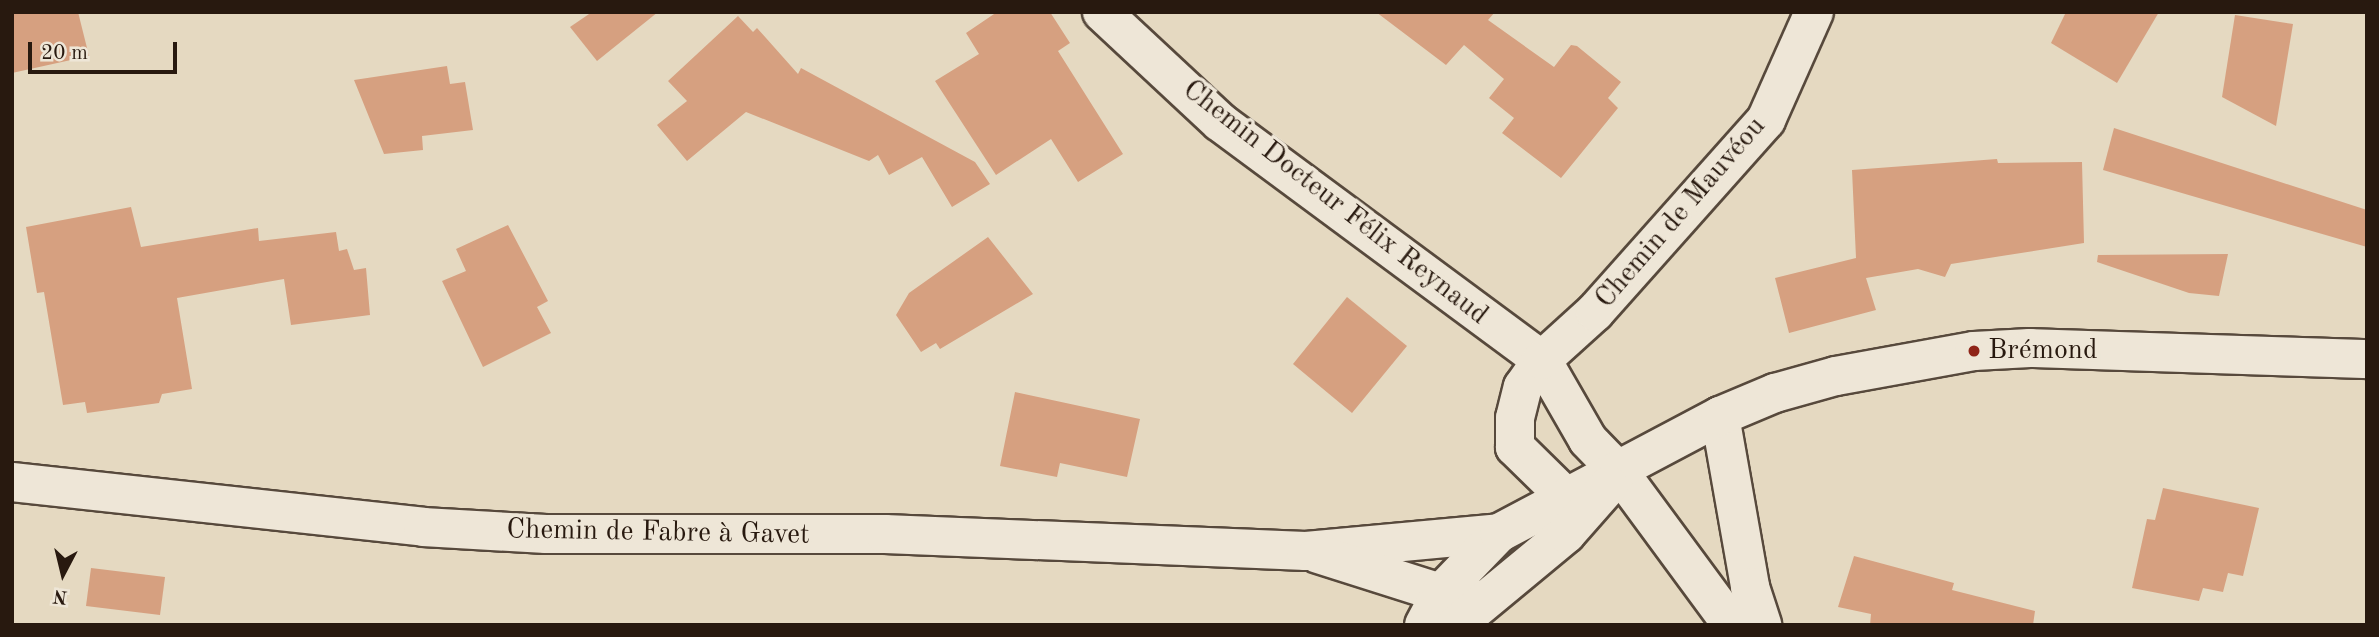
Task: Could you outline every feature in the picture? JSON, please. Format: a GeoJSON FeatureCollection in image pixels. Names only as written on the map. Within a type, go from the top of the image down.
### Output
{"type":"FeatureCollection","features":[{"type":"Feature","properties":{"kind":"street","name":"Chemin Docteur Félix Reynaud"},"geometry":{"type":"LineString","coordinates":[[1102,12],[1220,122],[1542,360]]}},
{"type":"Feature","properties":{"kind":"street","name":"Chemin de Mauvéou"},"geometry":{"type":"LineString","coordinates":[[1580,500],[1515,447],[1514,418],[1523,387],[1542,360],[1595,312],[1766,120],[1814,12]]}},
{"type":"Feature","properties":{"kind":"street"},"geometry":{"type":"LineString","coordinates":[[1440,614],[1499,533],[1580,500],[1620,473],[1720,416],[1775,393],[1836,376],[1974,351],[2367,359]]}},
{"type":"Feature","properties":{"kind":"street"},"geometry":{"type":"LineString","coordinates":[[1542,360],[1588,440],[1620,473],[1732,625]]}},
{"type":"Feature","properties":{"kind":"street"},"geometry":{"type":"LineString","coordinates":[[1720,416],[1750,587],[1762,625]]}},
{"type":"Feature","properties":{"kind":"street","name":"Chemin de Fabre à Gavet"},"geometry":{"type":"LineString","coordinates":[[12,482],[423,527],[546,534],[885,534],[1306,551],[1499,533]]}},
{"type":"Feature","properties":{"kind":"street"},"geometry":{"type":"LineString","coordinates":[[1440,614],[1492,596],[1566,534],[1580,500]]}},
{"type":"Feature","properties":{"kind":"street","name":"Chemin de Fabre à Gavet"},"geometry":{"type":"LineString","coordinates":[[1306,551],[1440,614]]}},
{"type":"Feature","properties":{"kind":"building"},"geometry":{"type":"Polygon","coordinates":[[[12,12],[78,12],[89,56],[12,73],[12,12]]]}},
{"type":"Feature","properties":{"kind":"building"},"geometry":{"type":"Polygon","coordinates":[[[592,12],[658,12],[597,61],[570,27],[592,12]]]}},
{"type":"Feature","properties":{"kind":"building"},"geometry":{"type":"Polygon","coordinates":[[[997,12],[1050,12],[1070,43],[1058,51],[1123,154],[1078,182],[1051,139],[996,175],[935,81],[979,54],[966,33],[997,12]]]}},
{"type":"Feature","properties":{"kind":"building"},"geometry":{"type":"Polygon","coordinates":[[[1376,12],[1495,12],[1488,20],[1554,67],[1571,45],[1577,46],[1621,82],[1608,98],[1618,108],[1561,178],[1502,133],[1514,118],[1489,98],[1504,79],[1464,45],[1446,65],[1376,12]]]}},
{"type":"Feature","properties":{"kind":"building"},"geometry":{"type":"Polygon","coordinates":[[[2066,12],[2159,12],[2117,83],[2051,43],[2066,12]]]}},
{"type":"Feature","properties":{"kind":"building"},"geometry":{"type":"Polygon","coordinates":[[[2235,15],[2293,24],[2276,126],[2222,97],[2235,15]]]}},
{"type":"Feature","properties":{"kind":"building"},"geometry":{"type":"Polygon","coordinates":[[[738,16],[753,32],[757,28],[798,74],[801,68],[975,162],[990,184],[952,207],[922,157],[889,175],[878,155],[869,161],[746,112],[687,161],[657,125],[687,101],[668,81],[738,16]]]}},
{"type":"Feature","properties":{"kind":"building"},"geometry":{"type":"Polygon","coordinates":[[[447,66],[450,84],[465,82],[473,130],[422,136],[423,150],[384,154],[354,80],[447,66]]]}},
{"type":"Feature","properties":{"kind":"building"},"geometry":{"type":"Polygon","coordinates":[[[2114,128],[2367,210],[2367,247],[2103,170],[2114,128]]]}},
{"type":"Feature","properties":{"kind":"building"},"geometry":{"type":"Polygon","coordinates":[[[1997,159],[1998,163],[2082,162],[2084,243],[1951,264],[1945,277],[1918,269],[1866,278],[1876,310],[1789,333],[1775,278],[1856,258],[1852,170],[1997,159]]]}},
{"type":"Feature","properties":{"kind":"building"},"geometry":{"type":"Polygon","coordinates":[[[131,207],[141,247],[258,228],[259,241],[336,232],[339,251],[347,249],[354,270],[366,268],[370,315],[291,325],[284,279],[177,298],[192,389],[162,394],[159,403],[87,413],[85,402],[63,405],[44,292],[37,293],[26,227],[131,207]]]}},
{"type":"Feature","properties":{"kind":"building"},"geometry":{"type":"Polygon","coordinates":[[[508,225],[548,301],[537,307],[551,333],[483,367],[442,281],[466,271],[456,249],[508,225]]]}},
{"type":"Feature","properties":{"kind":"building"},"geometry":{"type":"Polygon","coordinates":[[[988,237],[1033,294],[940,349],[936,343],[921,352],[896,315],[909,293],[988,237]]]}},
{"type":"Feature","properties":{"kind":"building"},"geometry":{"type":"Polygon","coordinates":[[[2228,254],[2219,296],[2189,293],[2097,262],[2098,255],[2228,254]]]}},
{"type":"Feature","properties":{"kind":"building"},"geometry":{"type":"Polygon","coordinates":[[[1347,297],[1407,346],[1352,413],[1293,364],[1347,297]]]}},
{"type":"Feature","properties":{"kind":"building"},"geometry":{"type":"Polygon","coordinates":[[[1015,392],[1140,419],[1127,477],[1060,463],[1057,477],[1000,466],[1015,392]]]}},
{"type":"Feature","properties":{"kind":"building"},"geometry":{"type":"Polygon","coordinates":[[[2163,488],[2259,508],[2243,576],[2228,573],[2223,592],[2203,588],[2199,601],[2132,588],[2147,519],[2155,520],[2163,488]]]}},
{"type":"Feature","properties":{"kind":"building"},"geometry":{"type":"Polygon","coordinates":[[[1854,556],[1954,583],[1952,590],[2035,611],[2033,625],[1870,625],[1871,614],[1838,607],[1854,556]]]}},
{"type":"Feature","properties":{"kind":"building"},"geometry":{"type":"Polygon","coordinates":[[[91,568],[165,577],[160,615],[86,606],[91,568]]]}},
{"type":"Feature","properties":{"kind":"place","name":"Brémond"},"geometry":{"type":"Point","coordinates":[1974,351]}}]}
